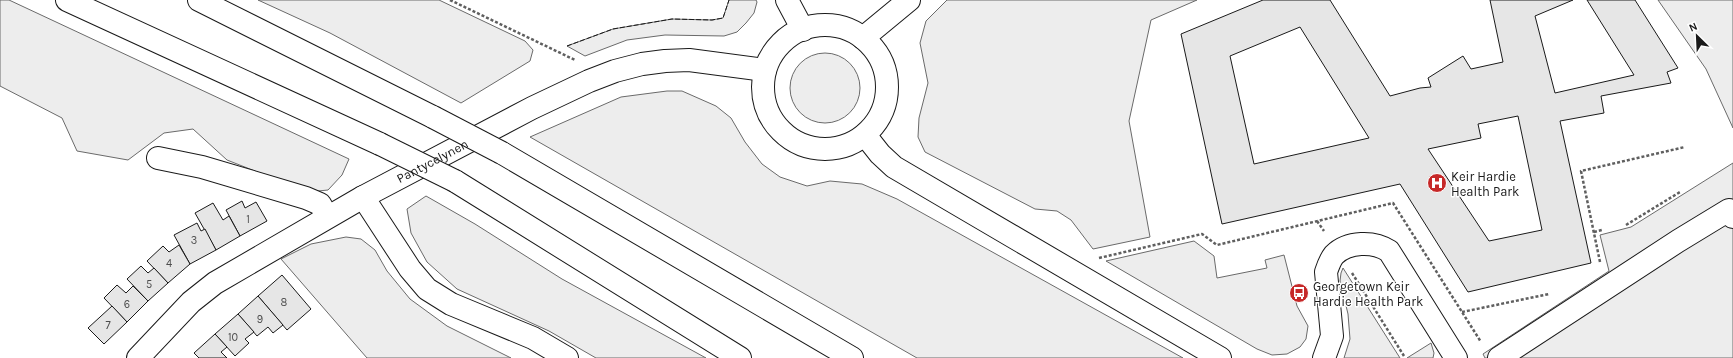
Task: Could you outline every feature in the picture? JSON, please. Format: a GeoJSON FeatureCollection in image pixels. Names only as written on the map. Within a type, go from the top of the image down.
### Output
{"type":"FeatureCollection","features":[{"type":"Feature","properties":{"kind":"main road"},"geometry":{"type":"LineString","coordinates":[[67,0],[380,144],[454,181],[740,358]]}},
{"type":"Feature","properties":{"kind":"main road"},"geometry":{"type":"LineString","coordinates":[[199,0],[502,153],[852,358]]}},
{"type":"Feature","properties":{"kind":"main road"},"geometry":{"type":"LineString","coordinates":[[787,0],[803,30]]}},
{"type":"Feature","properties":{"kind":"main road"},"geometry":{"type":"LineString","coordinates":[[863,38],[909,0]]}},
{"type":"Feature","properties":{"kind":"main road"},"geometry":{"type":"LineString","coordinates":[[818,26],[834,26],[849,30],[863,38],[876,51],[884,68],[887,86],[885,104],[877,121],[865,135],[848,145],[829,149],[809,147],[791,139],[777,126],[767,109],[763,89],[766,70],[771,57],[780,45],[790,36],[803,30],[818,26]]}},
{"type":"Feature","properties":{"kind":"main road","name":"Pantycelynen"},"geometry":{"type":"LineString","coordinates":[[138,358],[191,302],[215,283],[327,216],[532,108],[615,71],[642,64],[689,60],[766,70]]}},
{"type":"Feature","properties":{"kind":"main road"},"geometry":{"type":"LineString","coordinates":[[865,135],[880,154],[894,167],[1220,358]]}},
{"type":"Feature","properties":{"kind":"main road"},"geometry":{"type":"LineString","coordinates":[[158,158],[202,167],[306,198],[320,204],[327,216]]}},
{"type":"Feature","properties":{"kind":"main road"},"geometry":{"type":"LineString","coordinates":[[363,197],[410,269],[427,290],[451,304],[533,338],[567,358]]}},
{"type":"Feature","properties":{"kind":"main road"},"geometry":{"type":"LineString","coordinates":[[1499,358],[1722,214],[1729,210],[1733,217]]}},
{"type":"Feature","properties":{"kind":"main road"},"geometry":{"type":"LineString","coordinates":[[1324,358],[1332,336],[1326,272],[1329,263],[1342,249],[1352,245],[1369,244],[1381,245],[1389,251],[1456,358]]}},
{"type":"Feature","properties":{"kind":"path"},"geometry":{"type":"LineString","coordinates":[[450,0],[582,63]]}},
{"type":"Feature","properties":{"kind":"path"},"geometry":{"type":"LineString","coordinates":[[1602,269],[1581,171],[1685,147]]}},
{"type":"Feature","properties":{"kind":"path"},"geometry":{"type":"LineString","coordinates":[[1626,225],[1680,192]]}},
{"type":"Feature","properties":{"kind":"path"},"geometry":{"type":"LineString","coordinates":[[1317,221],[1325,232]]}},
{"type":"Feature","properties":{"kind":"path"},"geometry":{"type":"LineString","coordinates":[[1594,232],[1602,230]]}},
{"type":"Feature","properties":{"kind":"path"},"geometry":{"type":"LineString","coordinates":[[1097,258],[1169,242]]}},
{"type":"Feature","properties":{"kind":"path"},"geometry":{"type":"LineString","coordinates":[[1350,271],[1404,356]]}},
{"type":"Feature","properties":{"kind":"path"},"geometry":{"type":"LineString","coordinates":[[1462,312],[1555,293]]}},
{"type":"Feature","properties":{"kind":"shaded area"},"geometry":{"type":"Polygon","coordinates":[[[0,0],[9,0],[349,159],[342,175],[328,190],[308,192],[227,160],[193,129],[164,133],[128,160],[77,151],[62,118],[0,86],[0,0]]]}},
{"type":"Feature","properties":{"kind":"shaded area"},"geometry":{"type":"Polygon","coordinates":[[[258,0],[439,0],[525,41],[533,50],[530,61],[461,103],[330,33],[258,0]]]}},
{"type":"Feature","properties":{"kind":"shaded area"},"geometry":{"type":"Polygon","coordinates":[[[729,0],[756,0],[757,2],[754,13],[746,23],[737,32],[724,36],[665,35],[627,40],[585,56],[567,46],[613,29],[672,19],[712,20],[723,18],[729,0]]]}},
{"type":"Feature","properties":{"kind":"shaded area"},"geometry":{"type":"Polygon","coordinates":[[[947,0],[1197,0],[1151,20],[1129,121],[1150,237],[1093,249],[1071,220],[1057,211],[1035,209],[925,152],[918,137],[919,118],[928,83],[920,43],[926,21],[947,0]]]}},
{"type":"Feature","properties":{"kind":"shaded area"},"geometry":{"type":"Polygon","coordinates":[[[1658,0],[1733,0],[1733,128],[1706,69],[1658,0]]]}},
{"type":"Feature","properties":{"kind":"shaded area"},"geometry":{"type":"Polygon","coordinates":[[[825,53],[838,56],[850,63],[857,75],[860,88],[857,101],[850,113],[838,120],[825,123],[812,120],[800,113],[793,101],[790,88],[793,75],[800,63],[812,56],[825,53]]]}},
{"type":"Feature","properties":{"kind":"shaded area"},"geometry":{"type":"Polygon","coordinates":[[[667,91],[682,91],[716,106],[731,118],[745,142],[762,164],[780,177],[807,186],[830,181],[862,184],[897,199],[1183,358],[917,358],[530,137],[621,97],[667,91]]]}},
{"type":"Feature","properties":{"kind":"shaded area"},"geometry":{"type":"Polygon","coordinates":[[[1733,163],[1733,358],[1485,358],[1483,354],[1609,271],[1600,235],[1631,227],[1733,163]]]}},
{"type":"Feature","properties":{"kind":"shaded area"},"geometry":{"type":"Polygon","coordinates":[[[426,196],[475,224],[562,279],[706,358],[596,358],[549,331],[457,289],[427,262],[411,233],[407,209],[426,196]]]}},
{"type":"Feature","properties":{"kind":"shaded area"},"geometry":{"type":"Polygon","coordinates":[[[346,237],[361,239],[375,250],[387,271],[410,299],[447,326],[511,358],[367,358],[281,259],[311,244],[346,237]]]}},
{"type":"Feature","properties":{"kind":"shaded area"},"geometry":{"type":"Polygon","coordinates":[[[1194,241],[1214,256],[1217,278],[1267,268],[1265,260],[1284,255],[1297,306],[1308,326],[1306,339],[1300,347],[1287,354],[1272,355],[1257,349],[1106,261],[1194,241]]]}},
{"type":"Feature","properties":{"kind":"shaded area"},"geometry":{"type":"Polygon","coordinates":[[[1343,268],[1400,358],[1344,358],[1350,339],[1348,314],[1340,281],[1343,268]]]}},
{"type":"Feature","properties":{"kind":"shaded area"},"geometry":{"type":"Polygon","coordinates":[[[1431,343],[1434,353],[1433,358],[1407,358],[1431,343]]]}},
{"type":"Feature","properties":{"kind":"building"},"geometry":{"type":"Polygon","coordinates":[[[1263,0],[1330,0],[1390,96],[1420,88],[1431,87],[1428,78],[1463,56],[1471,69],[1503,62],[1490,0],[1573,0],[1535,16],[1555,93],[1634,75],[1587,0],[1635,0],[1678,68],[1667,72],[1671,83],[1601,96],[1604,113],[1560,121],[1591,263],[1468,292],[1400,184],[1222,224],[1181,34],[1263,0]],[[1300,27],[1230,56],[1254,164],[1369,138],[1300,27]],[[1518,116],[1478,124],[1481,138],[1428,149],[1489,241],[1542,230],[1518,116]]]}},
{"type":"Feature","properties":{"kind":"building"},"geometry":{"type":"Polygon","coordinates":[[[242,201],[245,208],[256,202],[267,221],[240,236],[226,210],[242,201]]]}},
{"type":"Feature","properties":{"kind":"building"},"geometry":{"type":"Polygon","coordinates":[[[213,203],[223,220],[229,216],[240,236],[216,250],[195,213],[213,203]]]}},
{"type":"Feature","properties":{"kind":"building"},"geometry":{"type":"Polygon","coordinates":[[[197,223],[201,231],[205,229],[216,250],[190,264],[174,235],[197,223]]]}},
{"type":"Feature","properties":{"kind":"building"},"geometry":{"type":"Polygon","coordinates":[[[179,245],[190,264],[168,283],[147,261],[163,246],[169,252],[179,245]]]}},
{"type":"Feature","properties":{"kind":"building"},"geometry":{"type":"Polygon","coordinates":[[[141,266],[148,273],[154,268],[168,283],[148,301],[127,279],[141,266]]]}},
{"type":"Feature","properties":{"kind":"building"},"geometry":{"type":"Polygon","coordinates":[[[282,275],[311,309],[287,330],[258,296],[282,275]]]}},
{"type":"Feature","properties":{"kind":"building"},"geometry":{"type":"Polygon","coordinates":[[[117,285],[126,293],[133,286],[148,301],[127,322],[104,298],[117,285]]]}},
{"type":"Feature","properties":{"kind":"building"},"geometry":{"type":"Polygon","coordinates":[[[258,296],[283,325],[273,333],[268,327],[257,336],[238,314],[258,296]]]}},
{"type":"Feature","properties":{"kind":"building"},"geometry":{"type":"Polygon","coordinates":[[[112,306],[127,322],[104,344],[88,328],[112,306]]]}},
{"type":"Feature","properties":{"kind":"building"},"geometry":{"type":"Polygon","coordinates":[[[238,314],[254,332],[245,339],[249,343],[235,356],[215,334],[238,314]]]}},
{"type":"Feature","properties":{"kind":"building"},"geometry":{"type":"Polygon","coordinates":[[[215,334],[227,347],[221,352],[227,358],[199,358],[194,353],[215,334]]]}},
{"type":"Feature","properties":{"kind":"fence"},"geometry":{"type":"LineString","coordinates":[[567,46],[613,29],[672,19],[712,20],[723,18],[729,0]]}},
{"type":"Feature","properties":{"kind":"place","name":"Keir Hardie Health Park"},"geometry":{"type":"Point","coordinates":[1437,183]}},
{"type":"Feature","properties":{"kind":"place","name":"Georgetown Keir Hardie Health Park"},"geometry":{"type":"Point","coordinates":[1299,293]}}]}
